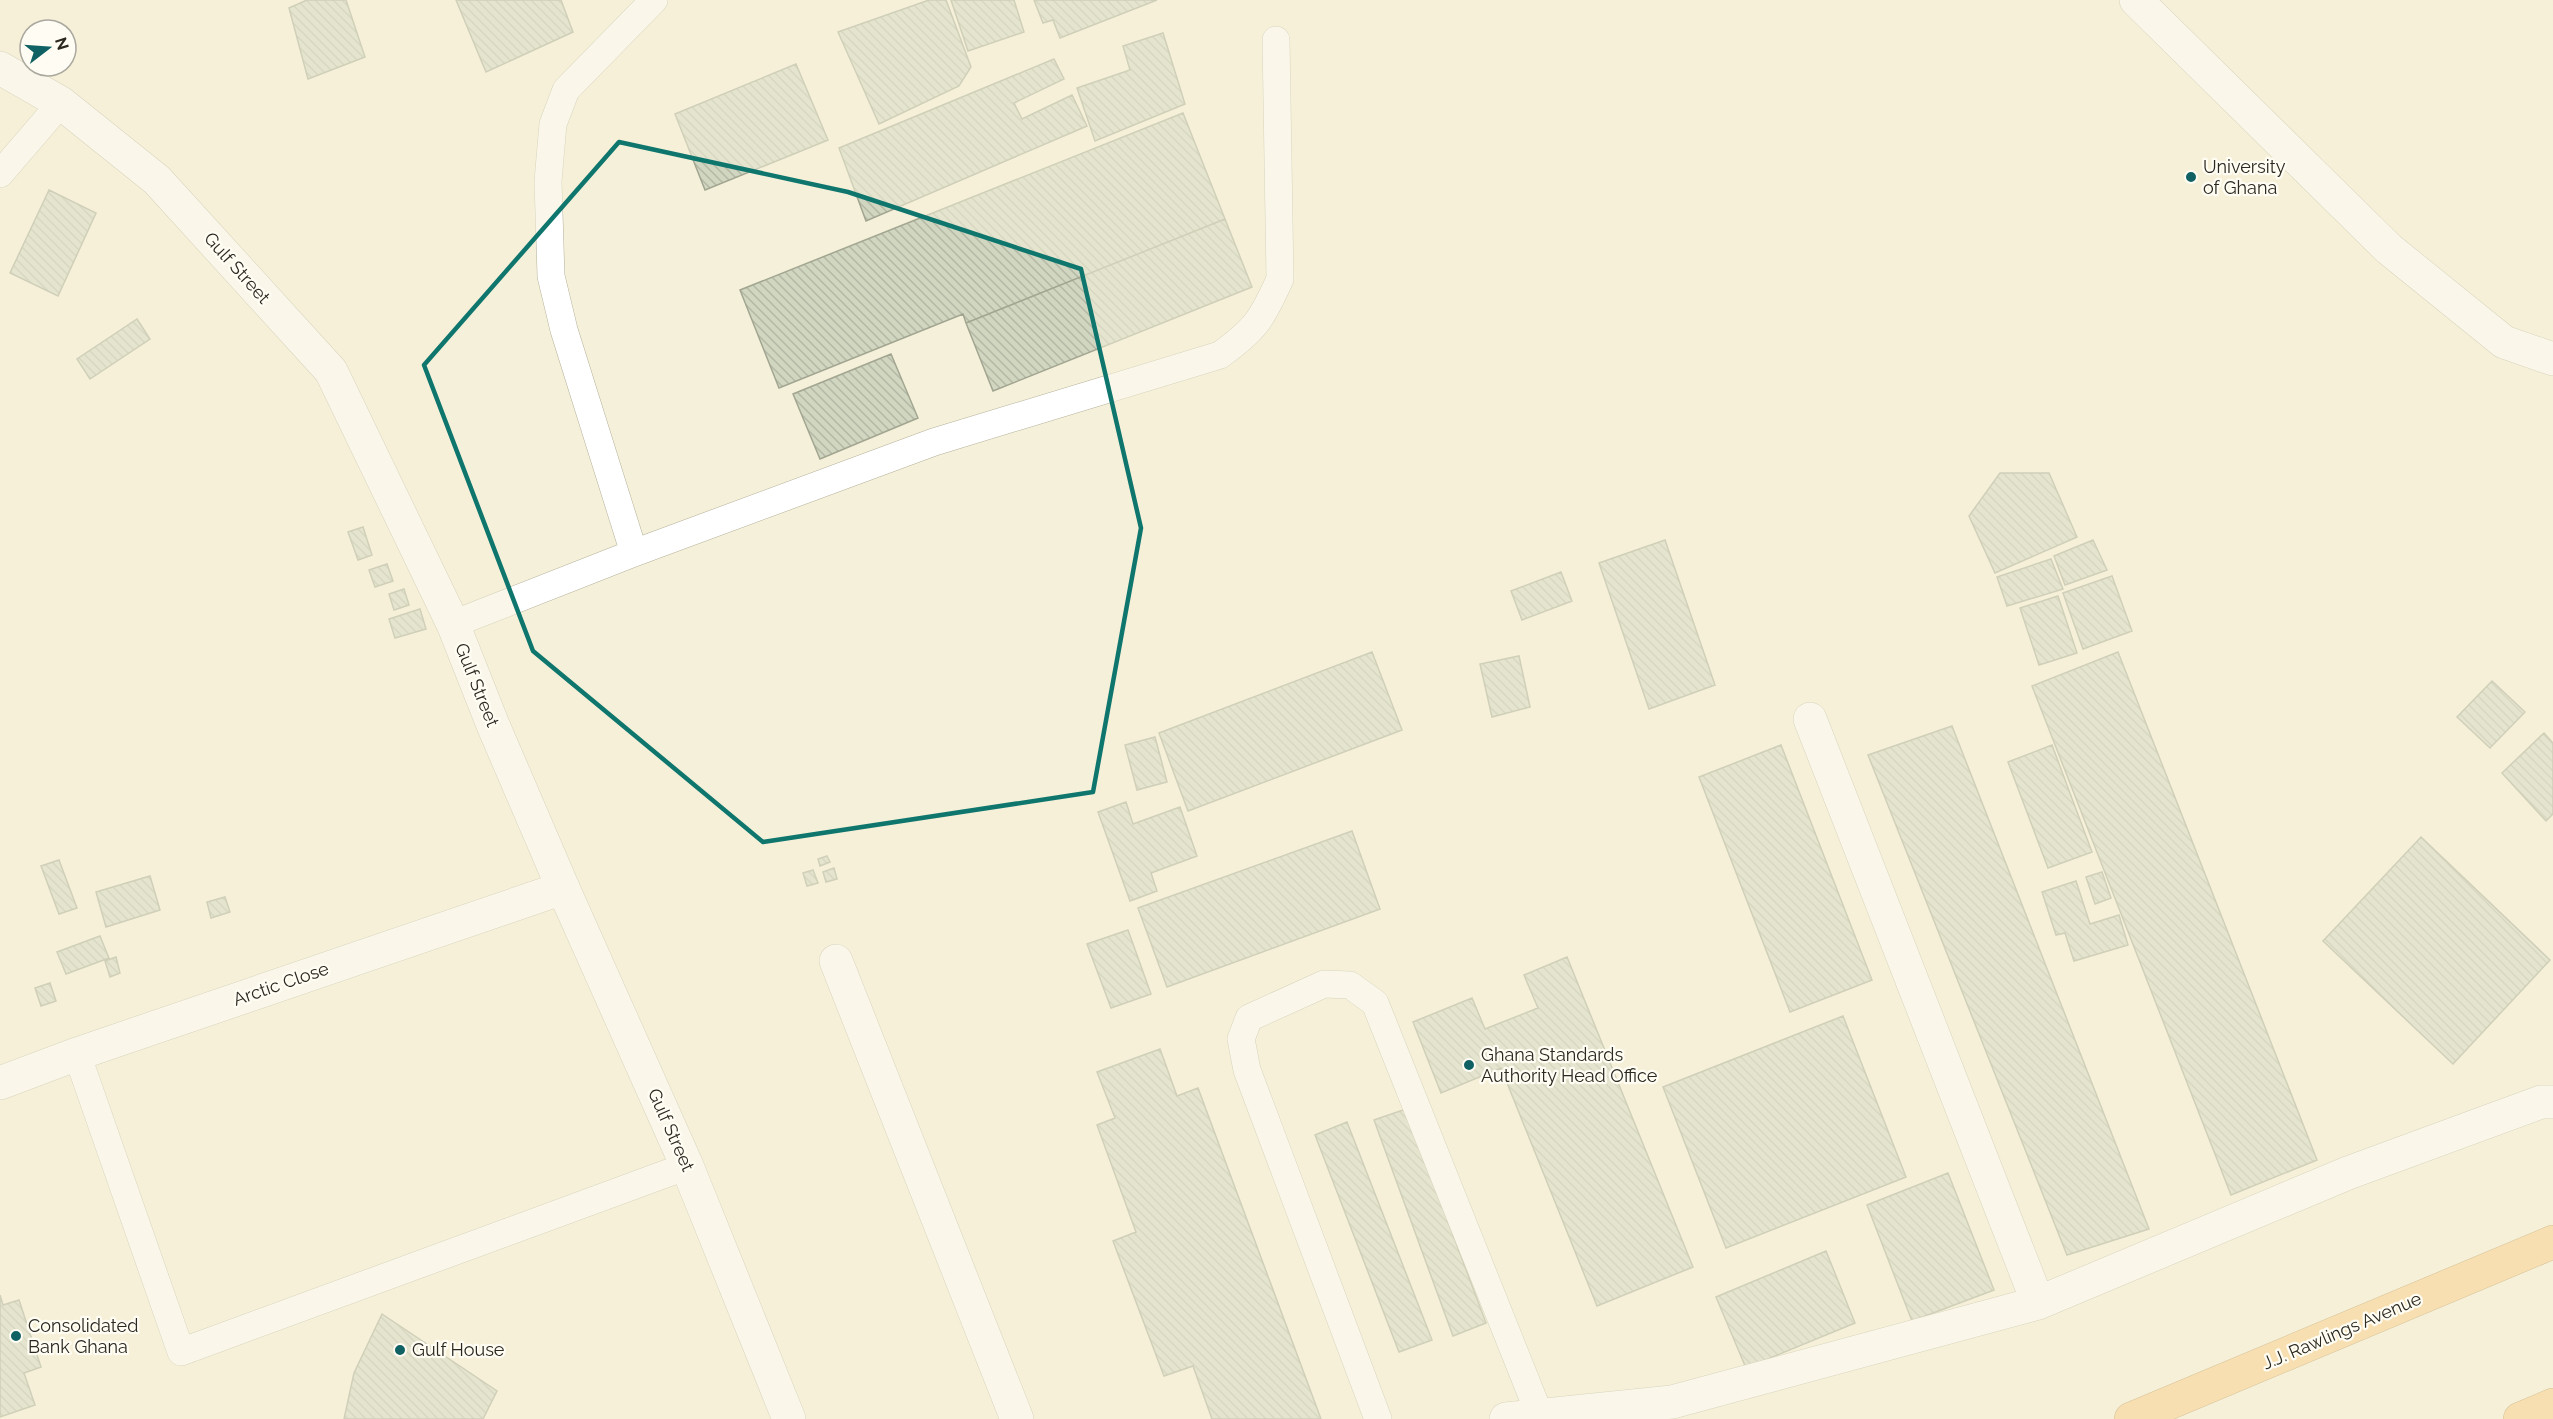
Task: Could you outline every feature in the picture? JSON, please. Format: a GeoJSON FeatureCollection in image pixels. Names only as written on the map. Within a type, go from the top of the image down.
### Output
{"type":"FeatureCollection","features":[{"type":"Feature","properties":{"kind":"highway","name":"J.J. Rawlings Avenue"},"geometry":{"type":"LineString","coordinates":[[2131,1419],[2553,1242]]}},
{"type":"Feature","properties":{"kind":"highway"},"geometry":{"type":"LineString","coordinates":[[2520,1419],[2553,1405]]}},
{"type":"Feature","properties":{"kind":"street"},"geometry":{"type":"LineString","coordinates":[[2136,0],[2389,249],[2504,342],[2553,359]]}},
{"type":"Feature","properties":{"kind":"street","name":"Gulf Street"},"geometry":{"type":"LineString","coordinates":[[0,68],[61,103],[157,180],[331,371],[453,624],[562,888],[687,1166],[789,1419]]}},
{"type":"Feature","properties":{"kind":"street"},"geometry":{"type":"LineString","coordinates":[[1810,719],[2038,1303]]}},
{"type":"Feature","properties":{"kind":"street","name":"Arctic Close"},"geometry":{"type":"LineString","coordinates":[[0,1083],[77,1054],[562,888]]}},
{"type":"Feature","properties":{"kind":"street"},"geometry":{"type":"LineString","coordinates":[[836,961],[1017,1419]]}},
{"type":"Feature","properties":{"kind":"street"},"geometry":{"type":"LineString","coordinates":[[1506,1419],[1672,1402],[2038,1303],[2349,1173],[2541,1101],[2553,1102]]}},
{"type":"Feature","properties":{"kind":"lane"},"geometry":{"type":"LineString","coordinates":[[634,553],[551,276],[548,181],[553,124],[566,90],[649,2]]}},
{"type":"Feature","properties":{"kind":"lane"},"geometry":{"type":"LineString","coordinates":[[453,624],[634,553],[934,442],[1220,355],[1245,337],[1264,315],[1280,279],[1276,40]]}},
{"type":"Feature","properties":{"kind":"lane"},"geometry":{"type":"LineString","coordinates":[[0,174],[61,103]]}},
{"type":"Feature","properties":{"kind":"lane"},"geometry":{"type":"LineString","coordinates":[[1378,1419],[1247,1070],[1241,1039],[1249,1018],[1324,984],[1350,985],[1375,1003],[1540,1416]]}},
{"type":"Feature","properties":{"kind":"lane"},"geometry":{"type":"LineString","coordinates":[[77,1054],[180,1352],[687,1166]]}},
{"type":"Feature","properties":{"kind":"highlighted area"},"geometry":{"type":"Polygon","coordinates":[[[619,142],[848,192],[1081,269],[1141,528],[1093,792],[763,842],[533,651],[424,365],[619,142]]]}},
{"type":"Feature","properties":{"kind":"building"},"geometry":{"type":"Polygon","coordinates":[[[307,0],[346,0],[365,57],[308,79],[289,8],[307,0]]]}},
{"type":"Feature","properties":{"kind":"building"},"geometry":{"type":"Polygon","coordinates":[[[456,0],[561,0],[573,32],[486,72],[456,0]]]}},
{"type":"Feature","properties":{"kind":"building"},"geometry":{"type":"Polygon","coordinates":[[[929,0],[946,0],[971,67],[959,86],[879,124],[838,32],[929,0]]]}},
{"type":"Feature","properties":{"kind":"building"},"geometry":{"type":"Polygon","coordinates":[[[951,0],[1014,0],[1024,32],[968,51],[951,0]]]}},
{"type":"Feature","properties":{"kind":"building"},"geometry":{"type":"Polygon","coordinates":[[[1034,0],[1157,0],[1060,38],[1053,20],[1043,23],[1034,0]]]}},
{"type":"Feature","properties":{"kind":"building"},"geometry":{"type":"Polygon","coordinates":[[[1163,33],[1185,104],[1095,141],[1077,88],[1130,70],[1123,46],[1163,33]]]}},
{"type":"Feature","properties":{"kind":"building"},"geometry":{"type":"Polygon","coordinates":[[[1054,59],[1064,79],[1014,103],[1022,119],[1072,95],[1087,126],[866,221],[839,148],[1054,59]]]}},
{"type":"Feature","properties":{"kind":"building"},"geometry":{"type":"Polygon","coordinates":[[[796,64],[828,140],[705,190],[675,114],[796,64]]]}},
{"type":"Feature","properties":{"kind":"building"},"geometry":{"type":"Polygon","coordinates":[[[1183,113],[1225,219],[966,323],[963,314],[779,388],[740,290],[1183,113]]]}},
{"type":"Feature","properties":{"kind":"building"},"geometry":{"type":"Polygon","coordinates":[[[49,190],[96,213],[58,296],[10,273],[49,190]]]}},
{"type":"Feature","properties":{"kind":"building"},"geometry":{"type":"Polygon","coordinates":[[[1225,219],[1252,287],[993,391],[966,323],[1225,219]]]}},
{"type":"Feature","properties":{"kind":"building"},"geometry":{"type":"Polygon","coordinates":[[[137,319],[150,339],[90,379],[77,359],[137,319]]]}},
{"type":"Feature","properties":{"kind":"building"},"geometry":{"type":"Polygon","coordinates":[[[891,354],[918,418],[820,459],[793,394],[891,354]]]}},
{"type":"Feature","properties":{"kind":"building"},"geometry":{"type":"Polygon","coordinates":[[[2000,473],[2049,473],[2077,537],[1995,573],[1969,516],[2000,473]]]}},
{"type":"Feature","properties":{"kind":"building"},"geometry":{"type":"Polygon","coordinates":[[[363,527],[372,555],[358,560],[348,532],[363,527]]]}},
{"type":"Feature","properties":{"kind":"building"},"geometry":{"type":"Polygon","coordinates":[[[1665,540],[1715,685],[1649,709],[1599,563],[1665,540]]]}},
{"type":"Feature","properties":{"kind":"building"},"geometry":{"type":"Polygon","coordinates":[[[2093,540],[2107,570],[2065,585],[2054,556],[2093,540]]]}},
{"type":"Feature","properties":{"kind":"building"},"geometry":{"type":"Polygon","coordinates":[[[2051,559],[2063,589],[2007,606],[1997,577],[2051,559]]]}},
{"type":"Feature","properties":{"kind":"building"},"geometry":{"type":"Polygon","coordinates":[[[387,564],[393,581],[375,587],[369,570],[387,564]]]}},
{"type":"Feature","properties":{"kind":"building"},"geometry":{"type":"Polygon","coordinates":[[[1561,572],[1572,601],[1522,620],[1511,591],[1561,572]]]}},
{"type":"Feature","properties":{"kind":"building"},"geometry":{"type":"Polygon","coordinates":[[[2112,576],[2132,631],[2083,649],[2063,593],[2112,576]]]}},
{"type":"Feature","properties":{"kind":"building"},"geometry":{"type":"Polygon","coordinates":[[[404,589],[409,605],[394,610],[389,594],[404,589]]]}},
{"type":"Feature","properties":{"kind":"building"},"geometry":{"type":"Polygon","coordinates":[[[2058,596],[2077,653],[2039,665],[2020,608],[2058,596]]]}},
{"type":"Feature","properties":{"kind":"building"},"geometry":{"type":"Polygon","coordinates":[[[420,609],[426,629],[395,638],[389,619],[420,609]]]}},
{"type":"Feature","properties":{"kind":"building"},"geometry":{"type":"Polygon","coordinates":[[[1372,652],[1402,730],[1188,811],[1159,733],[1372,652]]]}},
{"type":"Feature","properties":{"kind":"building"},"geometry":{"type":"Polygon","coordinates":[[[2118,652],[2317,1160],[2231,1195],[2032,686],[2118,652]]]}},
{"type":"Feature","properties":{"kind":"building"},"geometry":{"type":"Polygon","coordinates":[[[1519,656],[1530,707],[1492,717],[1480,664],[1519,656]]]}},
{"type":"Feature","properties":{"kind":"building"},"geometry":{"type":"Polygon","coordinates":[[[2492,681],[2525,712],[2490,748],[2457,717],[2492,681]]]}},
{"type":"Feature","properties":{"kind":"building"},"geometry":{"type":"Polygon","coordinates":[[[1952,726],[2149,1229],[2067,1255],[1868,755],[1952,726]]]}},
{"type":"Feature","properties":{"kind":"building"},"geometry":{"type":"Polygon","coordinates":[[[2544,733],[2553,743],[2553,814],[2546,821],[2502,773],[2544,733]]]}},
{"type":"Feature","properties":{"kind":"building"},"geometry":{"type":"Polygon","coordinates":[[[1155,737],[1167,782],[1137,790],[1125,745],[1155,737]]]}},
{"type":"Feature","properties":{"kind":"building"},"geometry":{"type":"Polygon","coordinates":[[[1781,745],[1872,980],[1790,1012],[1699,777],[1781,745]]]}},
{"type":"Feature","properties":{"kind":"building"},"geometry":{"type":"Polygon","coordinates":[[[2052,745],[2092,852],[2048,868],[2008,762],[2052,745]]]}},
{"type":"Feature","properties":{"kind":"building"},"geometry":{"type":"Polygon","coordinates":[[[1126,802],[1133,824],[1180,807],[1197,856],[1151,873],[1157,891],[1130,901],[1098,812],[1126,802]]]}},
{"type":"Feature","properties":{"kind":"building"},"geometry":{"type":"Polygon","coordinates":[[[1352,831],[1380,909],[1167,987],[1138,908],[1352,831]]]}},
{"type":"Feature","properties":{"kind":"building"},"geometry":{"type":"Polygon","coordinates":[[[2421,837],[2550,960],[2453,1064],[2323,941],[2421,837]]]}},
{"type":"Feature","properties":{"kind":"building"},"geometry":{"type":"Polygon","coordinates":[[[827,856],[830,862],[820,866],[818,859],[827,856]]]}},
{"type":"Feature","properties":{"kind":"building"},"geometry":{"type":"Polygon","coordinates":[[[59,860],[77,908],[59,914],[41,866],[59,860]]]}},
{"type":"Feature","properties":{"kind":"building"},"geometry":{"type":"Polygon","coordinates":[[[834,868],[837,879],[826,882],[823,872],[834,868]]]}},
{"type":"Feature","properties":{"kind":"building"},"geometry":{"type":"Polygon","coordinates":[[[813,870],[818,883],[807,886],[803,873],[813,870]]]}},
{"type":"Feature","properties":{"kind":"building"},"geometry":{"type":"Polygon","coordinates":[[[2102,872],[2111,898],[2095,904],[2086,877],[2102,872]]]}},
{"type":"Feature","properties":{"kind":"building"},"geometry":{"type":"Polygon","coordinates":[[[150,876],[160,910],[106,927],[96,892],[150,876]]]}},
{"type":"Feature","properties":{"kind":"building"},"geometry":{"type":"Polygon","coordinates":[[[2076,881],[2090,924],[2119,915],[2128,945],[2074,961],[2065,933],[2056,935],[2042,892],[2076,881]]]}},
{"type":"Feature","properties":{"kind":"building"},"geometry":{"type":"Polygon","coordinates":[[[225,897],[230,912],[211,918],[207,902],[225,897]]]}},
{"type":"Feature","properties":{"kind":"building"},"geometry":{"type":"Polygon","coordinates":[[[1128,930],[1151,994],[1111,1008],[1087,944],[1128,930]]]}},
{"type":"Feature","properties":{"kind":"building"},"geometry":{"type":"Polygon","coordinates":[[[100,936],[109,958],[66,974],[57,952],[100,936]]]}},
{"type":"Feature","properties":{"kind":"building"},"geometry":{"type":"Polygon","coordinates":[[[116,957],[120,973],[110,977],[105,961],[116,957]]]}},
{"type":"Feature","properties":{"kind":"building"},"geometry":{"type":"Polygon","coordinates":[[[1567,957],[1693,1267],[1597,1306],[1501,1068],[1441,1093],[1413,1022],[1472,998],[1485,1029],[1538,1008],[1524,975],[1567,957]]]}},
{"type":"Feature","properties":{"kind":"building"},"geometry":{"type":"Polygon","coordinates":[[[50,983],[56,1001],[41,1006],[35,988],[50,983]]]}},
{"type":"Feature","properties":{"kind":"building"},"geometry":{"type":"Polygon","coordinates":[[[1843,1016],[1906,1177],[1726,1248],[1663,1087],[1843,1016]]]}},
{"type":"Feature","properties":{"kind":"building"},"geometry":{"type":"Polygon","coordinates":[[[1160,1049],[1177,1096],[1198,1088],[1321,1419],[1212,1419],[1193,1366],[1164,1376],[1113,1241],[1136,1232],[1097,1125],[1115,1118],[1097,1072],[1160,1049]]]}},
{"type":"Feature","properties":{"kind":"building"},"geometry":{"type":"Polygon","coordinates":[[[1406,1109],[1486,1323],[1453,1336],[1374,1120],[1406,1109]]]}},
{"type":"Feature","properties":{"kind":"building"},"geometry":{"type":"Polygon","coordinates":[[[1347,1122],[1432,1340],[1399,1352],[1315,1135],[1347,1122]]]}},
{"type":"Feature","properties":{"kind":"building"},"geometry":{"type":"Polygon","coordinates":[[[1948,1173],[1994,1290],[1912,1321],[1867,1205],[1948,1173]]]}},
{"type":"Feature","properties":{"kind":"building"},"geometry":{"type":"Polygon","coordinates":[[[1826,1251],[1855,1323],[1746,1368],[1716,1297],[1826,1251]]]}},
{"type":"Feature","properties":{"kind":"building","name":"Consolidated Bank Ghana"},"geometry":{"type":"Polygon","coordinates":[[[0,1295],[3,1305],[19,1300],[41,1367],[24,1373],[35,1405],[0,1417],[0,1295]]]}},
{"type":"Feature","properties":{"kind":"building","name":"Gulf House"},"geometry":{"type":"Polygon","coordinates":[[[382,1314],[497,1391],[483,1419],[344,1419],[354,1373],[382,1314]]]}},
{"type":"Feature","properties":{"kind":"place","name":"University of Ghana"},"geometry":{"type":"Point","coordinates":[2191,177]}},
{"type":"Feature","properties":{"kind":"place","name":"Ghana Standards Authority Head Office"},"geometry":{"type":"Point","coordinates":[1469,1065]}},
{"type":"Feature","properties":{"kind":"place","name":"Consolidated Bank Ghana"},"geometry":{"type":"Point","coordinates":[16,1336]}},
{"type":"Feature","properties":{"kind":"place","name":"Gulf House"},"geometry":{"type":"Point","coordinates":[400,1350]}}]}
